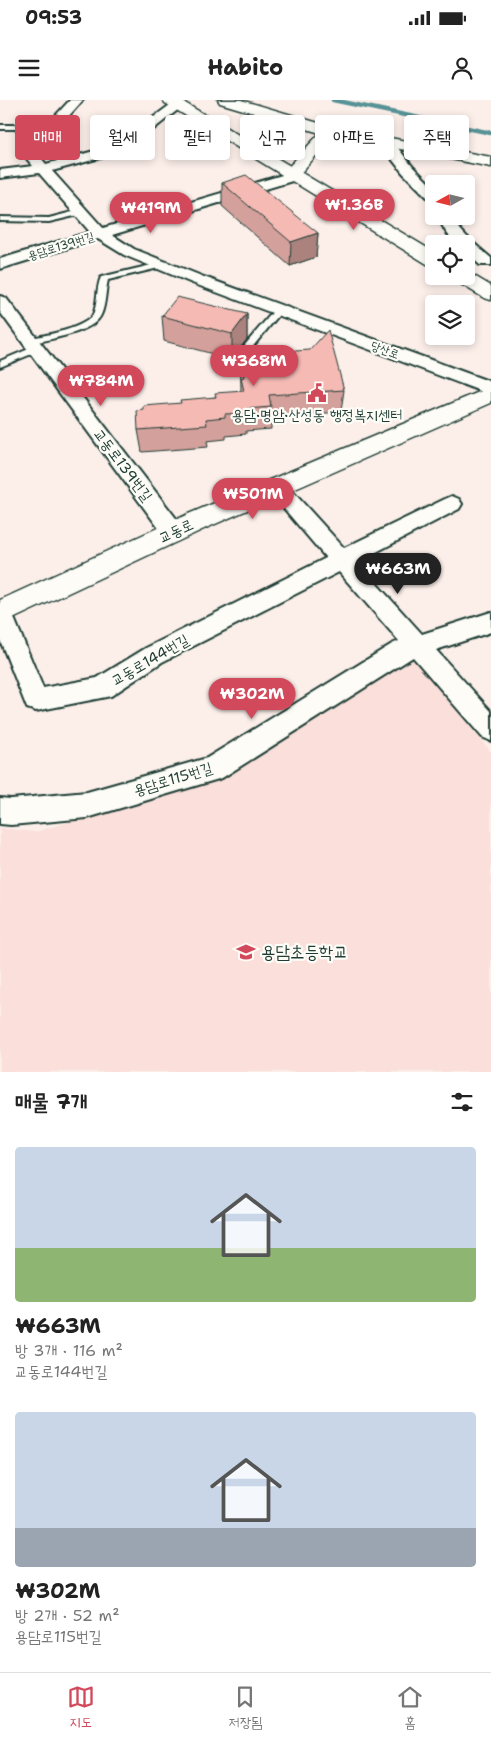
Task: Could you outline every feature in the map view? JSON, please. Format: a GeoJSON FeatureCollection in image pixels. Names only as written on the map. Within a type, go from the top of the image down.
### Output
{"type":"FeatureCollection","features":[{"type":"Feature","properties":{"kind":"street","name":"당산로"},"geometry":{"type":"LineString","coordinates":[[63,115],[77,100]]}},
{"type":"Feature","properties":{"kind":"street"},"geometry":{"type":"LineString","coordinates":[[226,100],[315,127]]}},
{"type":"Feature","properties":{"kind":"street"},"geometry":{"type":"LineString","coordinates":[[1,174],[43,168],[121,148],[174,102],[425,255]]}},
{"type":"Feature","properties":{"kind":"street"},"geometry":{"type":"LineString","coordinates":[[394,143],[491,162]]}},
{"type":"Feature","properties":{"kind":"street"},"geometry":{"type":"LineString","coordinates":[[292,175],[315,148]]}},
{"type":"Feature","properties":{"kind":"street"},"geometry":{"type":"LineString","coordinates":[[394,152],[425,187]]}},
{"type":"Feature","properties":{"kind":"street","name":"당산로"},"geometry":{"type":"LineString","coordinates":[[35,160],[100,234],[129,252],[278,310],[491,389]]}},
{"type":"Feature","properties":{"kind":"street","name":"용담로139번길"},"geometry":{"type":"LineString","coordinates":[[0,264],[292,175]]}},
{"type":"Feature","properties":{"kind":"street"},"geometry":{"type":"LineString","coordinates":[[449,225],[457,235]]}},
{"type":"Feature","properties":{"kind":"street"},"geometry":{"type":"LineString","coordinates":[[475,250],[489,260]]}},
{"type":"Feature","properties":{"kind":"street"},"geometry":{"type":"LineString","coordinates":[[475,284],[491,294]]}},
{"type":"Feature","properties":{"kind":"street","name":"교동로139번길"},"geometry":{"type":"LineString","coordinates":[[0,301],[174,532]]}},
{"type":"Feature","properties":{"kind":"street","name":"교동로"},"geometry":{"type":"LineString","coordinates":[[0,613],[174,532],[491,394]]}},
{"type":"Feature","properties":{"kind":"street"},"geometry":{"type":"LineString","coordinates":[[276,487],[491,729]]}},
{"type":"Feature","properties":{"kind":"street","name":"교동로144번길"},"geometry":{"type":"LineString","coordinates":[[0,613],[36,700],[102,688],[154,655],[452,504]]}},
{"type":"Feature","properties":{"kind":"street","name":"용담로115번길"},"geometry":{"type":"LineString","coordinates":[[0,812],[87,805],[213,769],[400,651],[491,622]]}},
{"type":"Feature","properties":{"kind":"lane"},"geometry":{"type":"LineString","coordinates":[[0,127],[15,127]]}},
{"type":"Feature","properties":{"kind":"lane"},"geometry":{"type":"LineString","coordinates":[[0,218],[48,220],[80,212]]}},
{"type":"Feature","properties":{"kind":"lane"},"geometry":{"type":"LineString","coordinates":[[0,364],[33,345],[85,325],[95,319],[100,307],[104,280],[160,265]]}},
{"type":"Feature","properties":{"kind":"lane"},"geometry":{"type":"LineString","coordinates":[[237,360],[278,310]]}},
{"type":"Feature","properties":{"kind":"shaded area","name":"용담초등학교"},"geometry":{"type":"Polygon","coordinates":[[[414,659],[491,752],[491,1072],[0,1072],[0,828],[35,832],[203,783],[414,659]]]}},
{"type":"Feature","properties":{"kind":"building"},"geometry":{"type":"Polygon","coordinates":[[[246,175],[318,233],[291,242],[222,183],[246,175]]]}},
{"type":"Feature","properties":{"kind":"building"},"geometry":{"type":"Polygon","coordinates":[[[177,297],[247,314],[232,334],[162,316],[177,297]]]}},
{"type":"Feature","properties":{"kind":"building"},"geometry":{"type":"Polygon","coordinates":[[[328,330],[344,390],[269,395],[271,407],[246,409],[246,413],[225,414],[225,417],[206,419],[207,425],[138,430],[137,411],[144,410],[144,406],[181,403],[180,400],[216,397],[215,393],[244,391],[241,378],[244,377],[240,352],[265,351],[266,353],[310,350],[328,330]]]}},
{"type":"Feature","properties":{"kind":"waterway"},"geometry":{"type":"LineString","coordinates":[[333,100],[491,133]]}},
{"type":"Feature","properties":{"kind":"place","name":"용담·명암·산성동 행정복지센터"},"geometry":{"type":"Point","coordinates":[317,393]}},
{"type":"Feature","properties":{"kind":"place","name":"용담초등학교"},"geometry":{"type":"Point","coordinates":[246,952]}}]}
